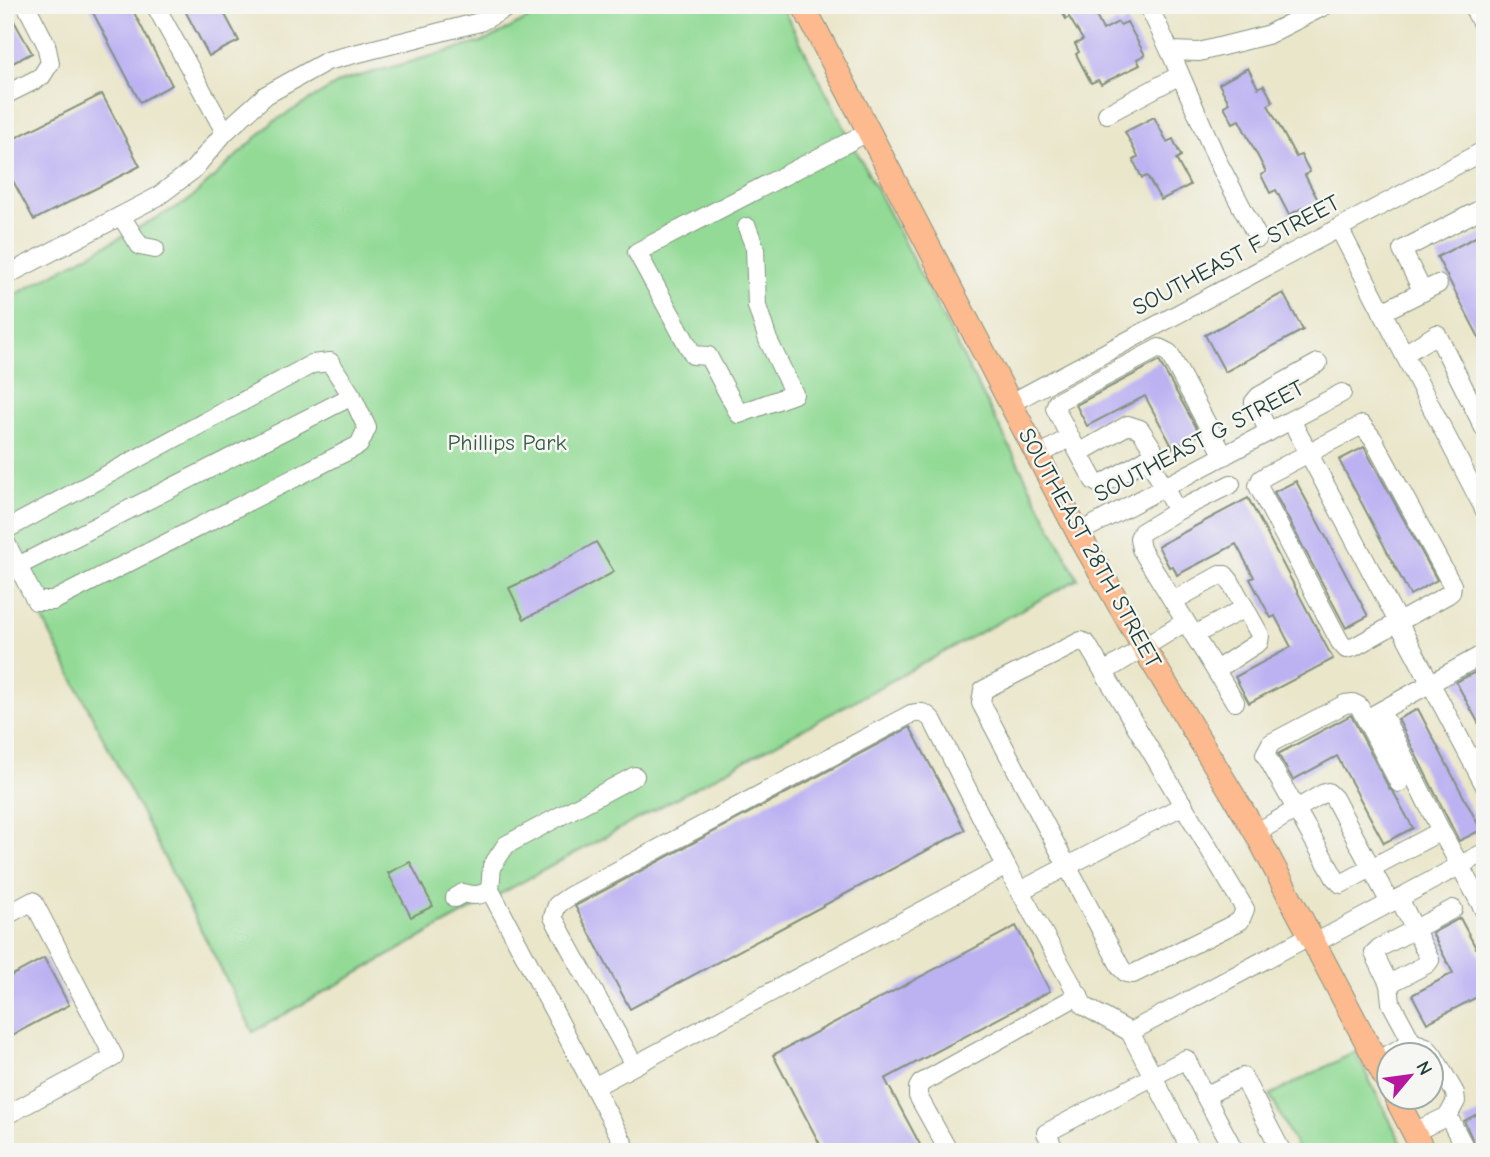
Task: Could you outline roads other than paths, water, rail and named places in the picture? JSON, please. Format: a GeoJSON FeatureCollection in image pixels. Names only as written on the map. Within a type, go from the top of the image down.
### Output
{"type":"FeatureCollection","features":[{"type":"Feature","properties":{"kind":"main road","name":"SOUTHEAST 28TH STREET"},"geometry":{"type":"LineString","coordinates":[[803,5],[1078,533],[1256,833],[1374,1055]]}},
{"type":"Feature","properties":{"kind":"main road"},"geometry":{"type":"LineString","coordinates":[[1404,1112],[1419,1142]]}},
{"type":"Feature","properties":{"kind":"street"},"geometry":{"type":"LineString","coordinates":[[5,95],[41,76],[50,63],[46,44],[26,5]]}},
{"type":"Feature","properties":{"kind":"street"},"geometry":{"type":"LineString","coordinates":[[155,5],[225,132]]}},
{"type":"Feature","properties":{"kind":"street"},"geometry":{"type":"LineString","coordinates":[[5,276],[157,197],[193,170],[225,132],[266,95],[327,61],[480,22],[512,5]]}},
{"type":"Feature","properties":{"kind":"street"},"geometry":{"type":"LineString","coordinates":[[1148,5],[1219,164],[1258,238]]}},
{"type":"Feature","properties":{"kind":"street"},"geometry":{"type":"LineString","coordinates":[[1170,51],[1199,52],[1268,35],[1326,5]]}},
{"type":"Feature","properties":{"kind":"street"},"geometry":{"type":"LineString","coordinates":[[1472,5],[1485,30]]}},
{"type":"Feature","properties":{"kind":"street"},"geometry":{"type":"LineString","coordinates":[[1107,114],[1180,75]]}},
{"type":"Feature","properties":{"kind":"street"},"geometry":{"type":"LineString","coordinates":[[747,228],[755,248],[757,306],[768,340],[794,394],[739,414],[708,356],[693,355],[637,252],[870,131]]}},
{"type":"Feature","properties":{"kind":"street","name":"SOUTHEAST F STREET"},"geometry":{"type":"LineString","coordinates":[[1011,403],[1485,150]]}},
{"type":"Feature","properties":{"kind":"street"},"geometry":{"type":"LineString","coordinates":[[1382,312],[1431,288],[1402,250],[1485,207]]}},
{"type":"Feature","properties":{"kind":"street"},"geometry":{"type":"LineString","coordinates":[[121,216],[139,246],[155,249]]}},
{"type":"Feature","properties":{"kind":"street"},"geometry":{"type":"LineString","coordinates":[[1339,228],[1404,354],[1480,491],[1485,511]]}},
{"type":"Feature","properties":{"kind":"street"},"geometry":{"type":"LineString","coordinates":[[1404,354],[1437,334],[1485,430]]}},
{"type":"Feature","properties":{"kind":"street"},"geometry":{"type":"LineString","coordinates":[[1079,453],[1128,425],[1135,425],[1153,449],[1153,455],[1101,485],[1094,481],[1070,437],[1055,408],[1057,402],[1159,348],[1169,353],[1224,456]]}},
{"type":"Feature","properties":{"kind":"street"},"geometry":{"type":"LineString","coordinates":[[5,530],[312,363],[330,362],[352,396],[367,428],[359,445],[53,601],[36,601],[5,541]]}},
{"type":"Feature","properties":{"kind":"street"},"geometry":{"type":"LineString","coordinates":[[1269,432],[1254,402],[1259,396],[1318,363]]}},
{"type":"Feature","properties":{"kind":"street","name":"SOUTHEAST G STREET"},"geometry":{"type":"LineString","coordinates":[[1078,533],[1342,393]]}},
{"type":"Feature","properties":{"kind":"street"},"geometry":{"type":"LineString","coordinates":[[18,566],[352,396]]}},
{"type":"Feature","properties":{"kind":"street"},"geometry":{"type":"LineString","coordinates":[[1290,420],[1485,786]]}},
{"type":"Feature","properties":{"kind":"street"},"geometry":{"type":"LineString","coordinates":[[1362,425],[1373,439],[1452,585],[1451,592],[1346,649],[1258,486],[1261,479],[1267,475],[1308,454],[1362,425]]}},
{"type":"Feature","properties":{"kind":"street"},"geometry":{"type":"LineString","coordinates":[[1038,456],[1070,437]]}},
{"type":"Feature","properties":{"kind":"street"},"geometry":{"type":"LineString","coordinates":[[1148,458],[1177,511]]}},
{"type":"Feature","properties":{"kind":"street"},"geometry":{"type":"LineString","coordinates":[[1231,484],[1177,511],[1142,532],[1139,538],[1141,549],[1236,702]]}},
{"type":"Feature","properties":{"kind":"street"},"geometry":{"type":"LineString","coordinates":[[1173,601],[1224,575],[1245,608],[1260,635],[1259,642],[1216,670]]}},
{"type":"Feature","properties":{"kind":"street"},"geometry":{"type":"LineString","coordinates":[[1104,672],[1144,648],[1245,608]]}},
{"type":"Feature","properties":{"kind":"street"},"geometry":{"type":"LineString","coordinates":[[1076,642],[1087,644],[1104,672],[1245,909],[1240,921],[1133,974],[1126,973],[981,703],[983,690],[1076,642]]}},
{"type":"Feature","properties":{"kind":"street"},"geometry":{"type":"LineString","coordinates":[[1374,715],[1478,657],[1485,656]]}},
{"type":"Feature","properties":{"kind":"street"},"geometry":{"type":"LineString","coordinates":[[1441,831],[1341,884],[1335,878],[1265,754],[1266,749],[1271,743],[1345,704],[1353,703],[1374,715],[1441,831],[1473,859],[1485,912]]}},
{"type":"Feature","properties":{"kind":"street"},"geometry":{"type":"LineString","coordinates":[[634,1065],[553,917],[557,905],[911,714],[920,712],[927,714],[933,721],[1006,866],[1084,1006],[1130,1032],[1192,1152]]}},
{"type":"Feature","properties":{"kind":"street"},"geometry":{"type":"LineString","coordinates":[[1374,715],[1399,783]]}},
{"type":"Feature","properties":{"kind":"street"},"geometry":{"type":"LineString","coordinates":[[628,1152],[490,890],[492,866],[506,845],[635,776]]}},
{"type":"Feature","properties":{"kind":"street"},"geometry":{"type":"LineString","coordinates":[[1256,833],[1328,792],[1334,798],[1372,869],[1416,930],[1430,960],[1390,984]]}},
{"type":"Feature","properties":{"kind":"street"},"geometry":{"type":"LineString","coordinates":[[1020,891],[1184,805]]}},
{"type":"Feature","properties":{"kind":"street"},"geometry":{"type":"LineString","coordinates":[[1130,1032],[1313,939],[1395,901],[1473,859]]}},
{"type":"Feature","properties":{"kind":"street"},"geometry":{"type":"LineString","coordinates":[[594,1087],[1006,866]]}},
{"type":"Feature","properties":{"kind":"street"},"geometry":{"type":"LineString","coordinates":[[455,898],[463,893],[481,895],[490,890]]}},
{"type":"Feature","properties":{"kind":"street"},"geometry":{"type":"LineString","coordinates":[[5,916],[33,901],[114,1057],[5,1115]]}},
{"type":"Feature","properties":{"kind":"street"},"geometry":{"type":"LineString","coordinates":[[1412,1042],[1391,1003],[1390,984],[1374,953],[1378,948],[1453,909]]}},
{"type":"Feature","properties":{"kind":"street"},"geometry":{"type":"LineString","coordinates":[[949,1152],[918,1096],[921,1083],[1079,995]]}},
{"type":"Feature","properties":{"kind":"street"},"geometry":{"type":"LineString","coordinates":[[1056,1152],[1046,1133],[1186,1059],[1235,1152]]}},
{"type":"Feature","properties":{"kind":"street"},"geometry":{"type":"LineString","coordinates":[[1419,1142],[1448,1116],[1456,1101],[1455,1093],[1444,1075]]}},
{"type":"Feature","properties":{"kind":"street"},"geometry":{"type":"LineString","coordinates":[[1205,1096],[1243,1077],[1282,1152]]}},
{"type":"Feature","properties":{"kind":"street"},"geometry":{"type":"LineString","coordinates":[[1448,1116],[1468,1152]]}},
{"type":"Feature","properties":{"kind":"park label","name":"Phillips Park"},"geometry":{"type":"Point","coordinates":[507,442]}}]}
